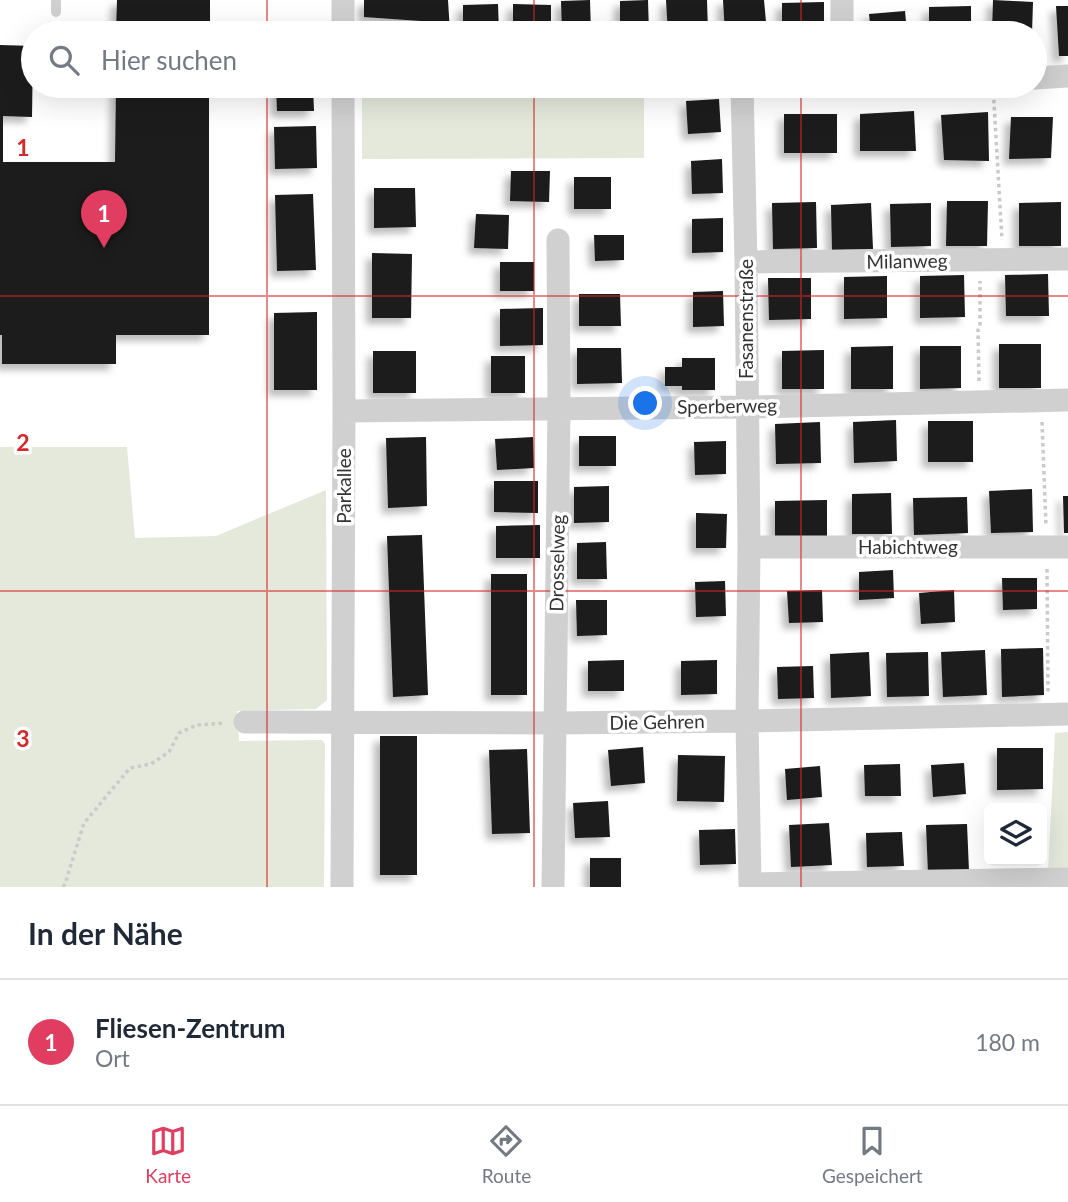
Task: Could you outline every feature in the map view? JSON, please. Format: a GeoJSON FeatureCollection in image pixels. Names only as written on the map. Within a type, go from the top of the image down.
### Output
{"type":"FeatureCollection","features":[{"type":"Feature","properties":{"kind":"street"},"geometry":{"type":"LineString","coordinates":[[343,0],[343,21]]}},
{"type":"Feature","properties":{"kind":"street"},"geometry":{"type":"LineString","coordinates":[[842,0],[842,21]]}},
{"type":"Feature","properties":{"kind":"street"},"geometry":{"type":"LineString","coordinates":[[1047,77],[1068,76]]}},
{"type":"Feature","properties":{"kind":"street","name":"Parkallee"},"geometry":{"type":"LineString","coordinates":[[341,887],[343,98]]}},
{"type":"Feature","properties":{"kind":"street","name":"Fasanenstraße"},"geometry":{"type":"LineString","coordinates":[[742,98],[747,262],[747,721],[750,884],[1068,880]]}},
{"type":"Feature","properties":{"kind":"street","name":"Drosselweg"},"geometry":{"type":"LineString","coordinates":[[553,887],[559,408],[558,240]]}},
{"type":"Feature","properties":{"kind":"street","name":"Milanweg"},"geometry":{"type":"LineString","coordinates":[[747,262],[1068,259]]}},
{"type":"Feature","properties":{"kind":"street","name":"Sperberweg"},"geometry":{"type":"LineString","coordinates":[[344,411],[747,407],[1068,400]]}},
{"type":"Feature","properties":{"kind":"street","name":"Habichtweg"},"geometry":{"type":"LineString","coordinates":[[749,547],[1068,547]]}},
{"type":"Feature","properties":{"kind":"street","name":"Die Gehren"},"geometry":{"type":"LineString","coordinates":[[245,722],[555,723],[1068,714]]}},
{"type":"Feature","properties":{"kind":"path"},"geometry":{"type":"LineString","coordinates":[[979,401],[978,330],[992,260],[993,98]]}},
{"type":"Feature","properties":{"kind":"path"},"geometry":{"type":"LineString","coordinates":[[63,887],[84,823],[130,768],[151,764],[169,751],[180,733],[197,725],[245,722]]}},
{"type":"Feature","properties":{"kind":"shaded area"},"geometry":{"type":"Polygon","coordinates":[[[362,98],[644,98],[644,158],[362,159],[362,98]]]}},
{"type":"Feature","properties":{"kind":"shaded area"},"geometry":{"type":"Polygon","coordinates":[[[0,447],[127,447],[135,538],[216,536],[326,490],[327,700],[316,709],[237,711],[239,741],[322,740],[325,744],[324,887],[0,887],[0,447]]]}},
{"type":"Feature","properties":{"kind":"shaded area"},"geometry":{"type":"Polygon","coordinates":[[[1068,732],[1068,872],[1048,872],[1055,733],[1068,732]]]}},
{"type":"Feature","properties":{"kind":"building"},"geometry":{"type":"Polygon","coordinates":[[[117,0],[210,0],[210,21],[116,21],[117,0]]]}},
{"type":"Feature","properties":{"kind":"building"},"geometry":{"type":"Polygon","coordinates":[[[364,0],[448,0],[449,21],[364,17],[364,0]]]}},
{"type":"Feature","properties":{"kind":"building"},"geometry":{"type":"Polygon","coordinates":[[[590,0],[591,21],[562,21],[561,1],[590,0]]]}},
{"type":"Feature","properties":{"kind":"building"},"geometry":{"type":"Polygon","coordinates":[[[648,0],[649,21],[620,21],[620,1],[648,0]]]}},
{"type":"Feature","properties":{"kind":"building"},"geometry":{"type":"Polygon","coordinates":[[[666,0],[707,0],[708,21],[667,21],[666,0]]]}},
{"type":"Feature","properties":{"kind":"building"},"geometry":{"type":"Polygon","coordinates":[[[723,0],[764,0],[766,21],[724,21],[723,0]]]}},
{"type":"Feature","properties":{"kind":"building"},"geometry":{"type":"Polygon","coordinates":[[[993,0],[1033,2],[1032,21],[992,21],[993,0]]]}},
{"type":"Feature","properties":{"kind":"building"},"geometry":{"type":"Polygon","coordinates":[[[824,2],[824,21],[782,21],[782,3],[824,2]]]}},
{"type":"Feature","properties":{"kind":"building"},"geometry":{"type":"Polygon","coordinates":[[[498,4],[499,21],[463,21],[463,5],[498,4]]]}},
{"type":"Feature","properties":{"kind":"building"},"geometry":{"type":"Polygon","coordinates":[[[513,4],[551,5],[551,21],[513,21],[513,4]]]}},
{"type":"Feature","properties":{"kind":"building"},"geometry":{"type":"Polygon","coordinates":[[[971,6],[971,21],[929,21],[929,7],[971,6]]]}},
{"type":"Feature","properties":{"kind":"building"},"geometry":{"type":"Polygon","coordinates":[[[1056,6],[1068,6],[1068,56],[1059,56],[1056,6]]]}},
{"type":"Feature","properties":{"kind":"building"},"geometry":{"type":"Polygon","coordinates":[[[905,11],[906,21],[870,21],[869,14],[905,11]]]}},
{"type":"Feature","properties":{"kind":"building"},"geometry":{"type":"Polygon","coordinates":[[[0,45],[21,46],[21,98],[32,98],[32,117],[3,116],[3,162],[115,162],[116,98],[209,98],[209,335],[116,335],[116,364],[2,364],[0,45]]]}},
{"type":"Feature","properties":{"kind":"building"},"geometry":{"type":"Polygon","coordinates":[[[276,98],[313,98],[314,111],[277,111],[276,98]]]}},
{"type":"Feature","properties":{"kind":"building"},"geometry":{"type":"Polygon","coordinates":[[[719,99],[721,132],[688,134],[686,101],[719,99]]]}},
{"type":"Feature","properties":{"kind":"building"},"geometry":{"type":"Polygon","coordinates":[[[914,111],[916,151],[860,151],[860,114],[914,111]]]}},
{"type":"Feature","properties":{"kind":"building"},"geometry":{"type":"Polygon","coordinates":[[[988,112],[989,161],[944,160],[941,115],[988,112]]]}},
{"type":"Feature","properties":{"kind":"building"},"geometry":{"type":"Polygon","coordinates":[[[784,114],[837,114],[837,153],[784,153],[784,114]]]}},
{"type":"Feature","properties":{"kind":"building"},"geometry":{"type":"Polygon","coordinates":[[[1011,117],[1053,117],[1051,158],[1009,159],[1011,117]]]}},
{"type":"Feature","properties":{"kind":"building"},"geometry":{"type":"Polygon","coordinates":[[[316,126],[317,168],[275,169],[274,127],[316,126]]]}},
{"type":"Feature","properties":{"kind":"building"},"geometry":{"type":"Polygon","coordinates":[[[722,159],[723,193],[692,194],[691,161],[722,159]]]}},
{"type":"Feature","properties":{"kind":"building"},"geometry":{"type":"Polygon","coordinates":[[[511,171],[550,171],[549,202],[510,201],[511,171]]]}},
{"type":"Feature","properties":{"kind":"building"},"geometry":{"type":"Polygon","coordinates":[[[574,177],[611,177],[611,209],[574,209],[574,177]]]}},
{"type":"Feature","properties":{"kind":"building"},"geometry":{"type":"Polygon","coordinates":[[[374,188],[415,188],[416,227],[374,228],[374,188]]]}},
{"type":"Feature","properties":{"kind":"building"},"geometry":{"type":"Polygon","coordinates":[[[313,194],[316,270],[277,271],[275,195],[313,194]]]}},
{"type":"Feature","properties":{"kind":"building"},"geometry":{"type":"Polygon","coordinates":[[[947,201],[988,201],[987,246],[946,246],[947,201]]]}},
{"type":"Feature","properties":{"kind":"building"},"geometry":{"type":"Polygon","coordinates":[[[816,202],[817,248],[773,249],[772,203],[816,202]]]}},
{"type":"Feature","properties":{"kind":"building"},"geometry":{"type":"Polygon","coordinates":[[[1061,202],[1061,246],[1019,246],[1019,203],[1061,202]]]}},
{"type":"Feature","properties":{"kind":"building"},"geometry":{"type":"Polygon","coordinates":[[[871,203],[873,249],[832,250],[831,205],[871,203]]]}},
{"type":"Feature","properties":{"kind":"building"},"geometry":{"type":"Polygon","coordinates":[[[931,203],[931,246],[891,247],[890,204],[931,203]]]}},
{"type":"Feature","properties":{"kind":"building"},"geometry":{"type":"Polygon","coordinates":[[[476,214],[509,215],[508,249],[474,248],[476,214]]]}},
{"type":"Feature","properties":{"kind":"building"},"geometry":{"type":"Polygon","coordinates":[[[723,218],[723,252],[692,253],[692,219],[723,218]]]}},
{"type":"Feature","properties":{"kind":"building"},"geometry":{"type":"Polygon","coordinates":[[[594,235],[624,235],[624,260],[595,261],[594,235]]]}},
{"type":"Feature","properties":{"kind":"building"},"geometry":{"type":"Polygon","coordinates":[[[372,253],[412,254],[411,318],[372,318],[372,253]]]}},
{"type":"Feature","properties":{"kind":"building"},"geometry":{"type":"Polygon","coordinates":[[[500,262],[534,262],[534,291],[500,291],[500,262]]]}},
{"type":"Feature","properties":{"kind":"building"},"geometry":{"type":"Polygon","coordinates":[[[1048,274],[1049,316],[1006,316],[1005,275],[1048,274]]]}},
{"type":"Feature","properties":{"kind":"building"},"geometry":{"type":"Polygon","coordinates":[[[964,275],[965,317],[920,318],[920,276],[964,275]]]}},
{"type":"Feature","properties":{"kind":"building"},"geometry":{"type":"Polygon","coordinates":[[[887,276],[887,318],[844,319],[844,277],[887,276]]]}},
{"type":"Feature","properties":{"kind":"building"},"geometry":{"type":"Polygon","coordinates":[[[768,278],[811,278],[811,319],[769,320],[768,278]]]}},
{"type":"Feature","properties":{"kind":"building"},"geometry":{"type":"Polygon","coordinates":[[[723,291],[724,326],[693,327],[693,292],[723,291]]]}},
{"type":"Feature","properties":{"kind":"building"},"geometry":{"type":"Polygon","coordinates":[[[579,294],[620,294],[621,326],[579,326],[579,294]]]}},
{"type":"Feature","properties":{"kind":"building"},"geometry":{"type":"Polygon","coordinates":[[[543,308],[543,345],[500,346],[500,309],[543,308]]]}},
{"type":"Feature","properties":{"kind":"building"},"geometry":{"type":"Polygon","coordinates":[[[317,312],[317,390],[274,390],[274,313],[317,312]]]}},
{"type":"Feature","properties":{"kind":"building"},"geometry":{"type":"Polygon","coordinates":[[[999,344],[1041,344],[1041,388],[999,388],[999,344]]]}},
{"type":"Feature","properties":{"kind":"building"},"geometry":{"type":"Polygon","coordinates":[[[893,346],[893,389],[851,389],[851,347],[893,346]]]}},
{"type":"Feature","properties":{"kind":"building"},"geometry":{"type":"Polygon","coordinates":[[[920,346],[961,346],[961,388],[920,389],[920,346]]]}},
{"type":"Feature","properties":{"kind":"building"},"geometry":{"type":"Polygon","coordinates":[[[577,348],[621,348],[622,383],[577,384],[577,348]]]}},
{"type":"Feature","properties":{"kind":"building"},"geometry":{"type":"Polygon","coordinates":[[[824,350],[824,389],[782,389],[782,351],[824,350]]]}},
{"type":"Feature","properties":{"kind":"building"},"geometry":{"type":"Polygon","coordinates":[[[373,351],[416,351],[416,393],[373,393],[373,351]]]}},
{"type":"Feature","properties":{"kind":"building"},"geometry":{"type":"Polygon","coordinates":[[[491,356],[525,356],[525,393],[491,393],[491,356]]]}},
{"type":"Feature","properties":{"kind":"building"},"geometry":{"type":"Polygon","coordinates":[[[682,358],[715,358],[715,390],[682,390],[682,386],[665,386],[665,367],[682,367],[682,358]]]}},
{"type":"Feature","properties":{"kind":"building"},"geometry":{"type":"Polygon","coordinates":[[[896,420],[897,461],[854,463],[853,422],[896,420]]]}},
{"type":"Feature","properties":{"kind":"building"},"geometry":{"type":"Polygon","coordinates":[[[928,421],[973,421],[973,462],[928,462],[928,421]]]}},
{"type":"Feature","properties":{"kind":"building"},"geometry":{"type":"Polygon","coordinates":[[[820,422],[821,463],[776,464],[775,424],[820,422]]]}},
{"type":"Feature","properties":{"kind":"building"},"geometry":{"type":"Polygon","coordinates":[[[579,436],[616,436],[616,466],[579,466],[579,436]]]}},
{"type":"Feature","properties":{"kind":"building"},"geometry":{"type":"Polygon","coordinates":[[[426,437],[427,506],[388,508],[386,438],[426,437]]]}},
{"type":"Feature","properties":{"kind":"building"},"geometry":{"type":"Polygon","coordinates":[[[533,437],[534,468],[497,470],[495,439],[533,437]]]}},
{"type":"Feature","properties":{"kind":"building"},"geometry":{"type":"Polygon","coordinates":[[[726,441],[726,474],[695,475],[694,442],[726,441]]]}},
{"type":"Feature","properties":{"kind":"building"},"geometry":{"type":"Polygon","coordinates":[[[494,481],[538,481],[538,513],[494,512],[494,481]]]}},
{"type":"Feature","properties":{"kind":"building"},"geometry":{"type":"Polygon","coordinates":[[[609,486],[609,522],[574,523],[574,487],[609,486]]]}},
{"type":"Feature","properties":{"kind":"building"},"geometry":{"type":"Polygon","coordinates":[[[1032,489],[1033,532],[991,533],[989,491],[1032,489]]]}},
{"type":"Feature","properties":{"kind":"building"},"geometry":{"type":"Polygon","coordinates":[[[891,493],[892,534],[852,534],[852,494],[891,493]]]}},
{"type":"Feature","properties":{"kind":"building"},"geometry":{"type":"Polygon","coordinates":[[[1063,496],[1068,496],[1068,533],[1064,533],[1063,496]]]}},
{"type":"Feature","properties":{"kind":"building"},"geometry":{"type":"Polygon","coordinates":[[[967,497],[968,533],[914,535],[913,498],[967,497]]]}},
{"type":"Feature","properties":{"kind":"building"},"geometry":{"type":"Polygon","coordinates":[[[827,500],[827,537],[775,538],[775,501],[827,500]]]}},
{"type":"Feature","properties":{"kind":"building"},"geometry":{"type":"Polygon","coordinates":[[[696,513],[727,514],[726,548],[696,548],[696,513]]]}},
{"type":"Feature","properties":{"kind":"building"},"geometry":{"type":"Polygon","coordinates":[[[540,525],[540,558],[496,558],[496,526],[540,525]]]}},
{"type":"Feature","properties":{"kind":"building"},"geometry":{"type":"Polygon","coordinates":[[[422,535],[428,695],[393,697],[387,536],[422,535]]]}},
{"type":"Feature","properties":{"kind":"building"},"geometry":{"type":"Polygon","coordinates":[[[606,542],[607,579],[577,579],[577,543],[606,542]]]}},
{"type":"Feature","properties":{"kind":"building"},"geometry":{"type":"Polygon","coordinates":[[[893,570],[894,598],[859,600],[859,572],[893,570]]]}},
{"type":"Feature","properties":{"kind":"building"},"geometry":{"type":"Polygon","coordinates":[[[491,574],[527,574],[527,695],[491,695],[491,574]]]}},
{"type":"Feature","properties":{"kind":"building"},"geometry":{"type":"Polygon","coordinates":[[[1002,578],[1037,578],[1037,609],[1003,610],[1002,578]]]}},
{"type":"Feature","properties":{"kind":"building"},"geometry":{"type":"Polygon","coordinates":[[[725,581],[726,616],[696,617],[695,582],[725,581]]]}},
{"type":"Feature","properties":{"kind":"building"},"geometry":{"type":"Polygon","coordinates":[[[822,590],[823,622],[789,623],[787,591],[822,590]]]}},
{"type":"Feature","properties":{"kind":"building"},"geometry":{"type":"Polygon","coordinates":[[[954,590],[955,622],[921,624],[919,593],[954,590]]]}},
{"type":"Feature","properties":{"kind":"building"},"geometry":{"type":"Polygon","coordinates":[[[576,600],[607,600],[607,635],[577,636],[576,600]]]}},
{"type":"Feature","properties":{"kind":"building"},"geometry":{"type":"Polygon","coordinates":[[[1043,648],[1044,695],[1002,697],[1001,649],[1043,648]]]}},
{"type":"Feature","properties":{"kind":"building"},"geometry":{"type":"Polygon","coordinates":[[[985,650],[987,695],[943,697],[941,652],[985,650]]]}},
{"type":"Feature","properties":{"kind":"building"},"geometry":{"type":"Polygon","coordinates":[[[869,652],[871,696],[831,698],[830,654],[869,652]]]}},
{"type":"Feature","properties":{"kind":"building"},"geometry":{"type":"Polygon","coordinates":[[[928,652],[929,696],[887,697],[886,653],[928,652]]]}},
{"type":"Feature","properties":{"kind":"building"},"geometry":{"type":"Polygon","coordinates":[[[624,660],[624,691],[588,691],[588,661],[624,660]]]}},
{"type":"Feature","properties":{"kind":"building"},"geometry":{"type":"Polygon","coordinates":[[[717,660],[717,694],[681,695],[681,661],[717,660]]]}},
{"type":"Feature","properties":{"kind":"building"},"geometry":{"type":"Polygon","coordinates":[[[813,666],[814,698],[778,699],[777,667],[813,666]]]}},
{"type":"Feature","properties":{"kind":"building"},"geometry":{"type":"Polygon","coordinates":[[[380,736],[417,736],[417,875],[380,875],[380,736]]]}},
{"type":"Feature","properties":{"kind":"building"},"geometry":{"type":"Polygon","coordinates":[[[643,747],[645,783],[611,786],[608,750],[643,747]]]}},
{"type":"Feature","properties":{"kind":"building"},"geometry":{"type":"Polygon","coordinates":[[[997,748],[1043,748],[1043,789],[997,790],[997,748]]]}},
{"type":"Feature","properties":{"kind":"building"},"geometry":{"type":"Polygon","coordinates":[[[527,749],[530,833],[492,834],[489,750],[527,749]]]}},
{"type":"Feature","properties":{"kind":"building"},"geometry":{"type":"Polygon","coordinates":[[[678,755],[725,756],[724,802],[677,801],[678,755]]]}},
{"type":"Feature","properties":{"kind":"building"},"geometry":{"type":"Polygon","coordinates":[[[964,763],[966,794],[933,797],[931,765],[964,763]]]}},
{"type":"Feature","properties":{"kind":"building"},"geometry":{"type":"Polygon","coordinates":[[[900,764],[901,796],[865,796],[864,765],[900,764]]]}},
{"type":"Feature","properties":{"kind":"building"},"geometry":{"type":"Polygon","coordinates":[[[820,766],[822,797],[787,800],[785,769],[820,766]]]}},
{"type":"Feature","properties":{"kind":"building"},"geometry":{"type":"Polygon","coordinates":[[[608,801],[610,837],[575,838],[573,803],[608,801]]]}},
{"type":"Feature","properties":{"kind":"building"},"geometry":{"type":"Polygon","coordinates":[[[829,823],[832,865],[791,867],[789,825],[829,823]]]}},
{"type":"Feature","properties":{"kind":"building"},"geometry":{"type":"Polygon","coordinates":[[[967,824],[969,871],[928,873],[926,825],[967,824]]]}},
{"type":"Feature","properties":{"kind":"building"},"geometry":{"type":"Polygon","coordinates":[[[735,829],[736,864],[700,865],[699,830],[735,829]]]}},
{"type":"Feature","properties":{"kind":"building"},"geometry":{"type":"Polygon","coordinates":[[[902,832],[904,866],[867,867],[866,833],[902,832]]]}},
{"type":"Feature","properties":{"kind":"building"},"geometry":{"type":"Polygon","coordinates":[[[590,858],[621,858],[621,887],[590,887],[590,858]]]}},
{"type":"Feature","properties":{"kind":"place","name":"Fliesen-Zentrum"},"geometry":{"type":"Point","coordinates":[104,248]}}]}
